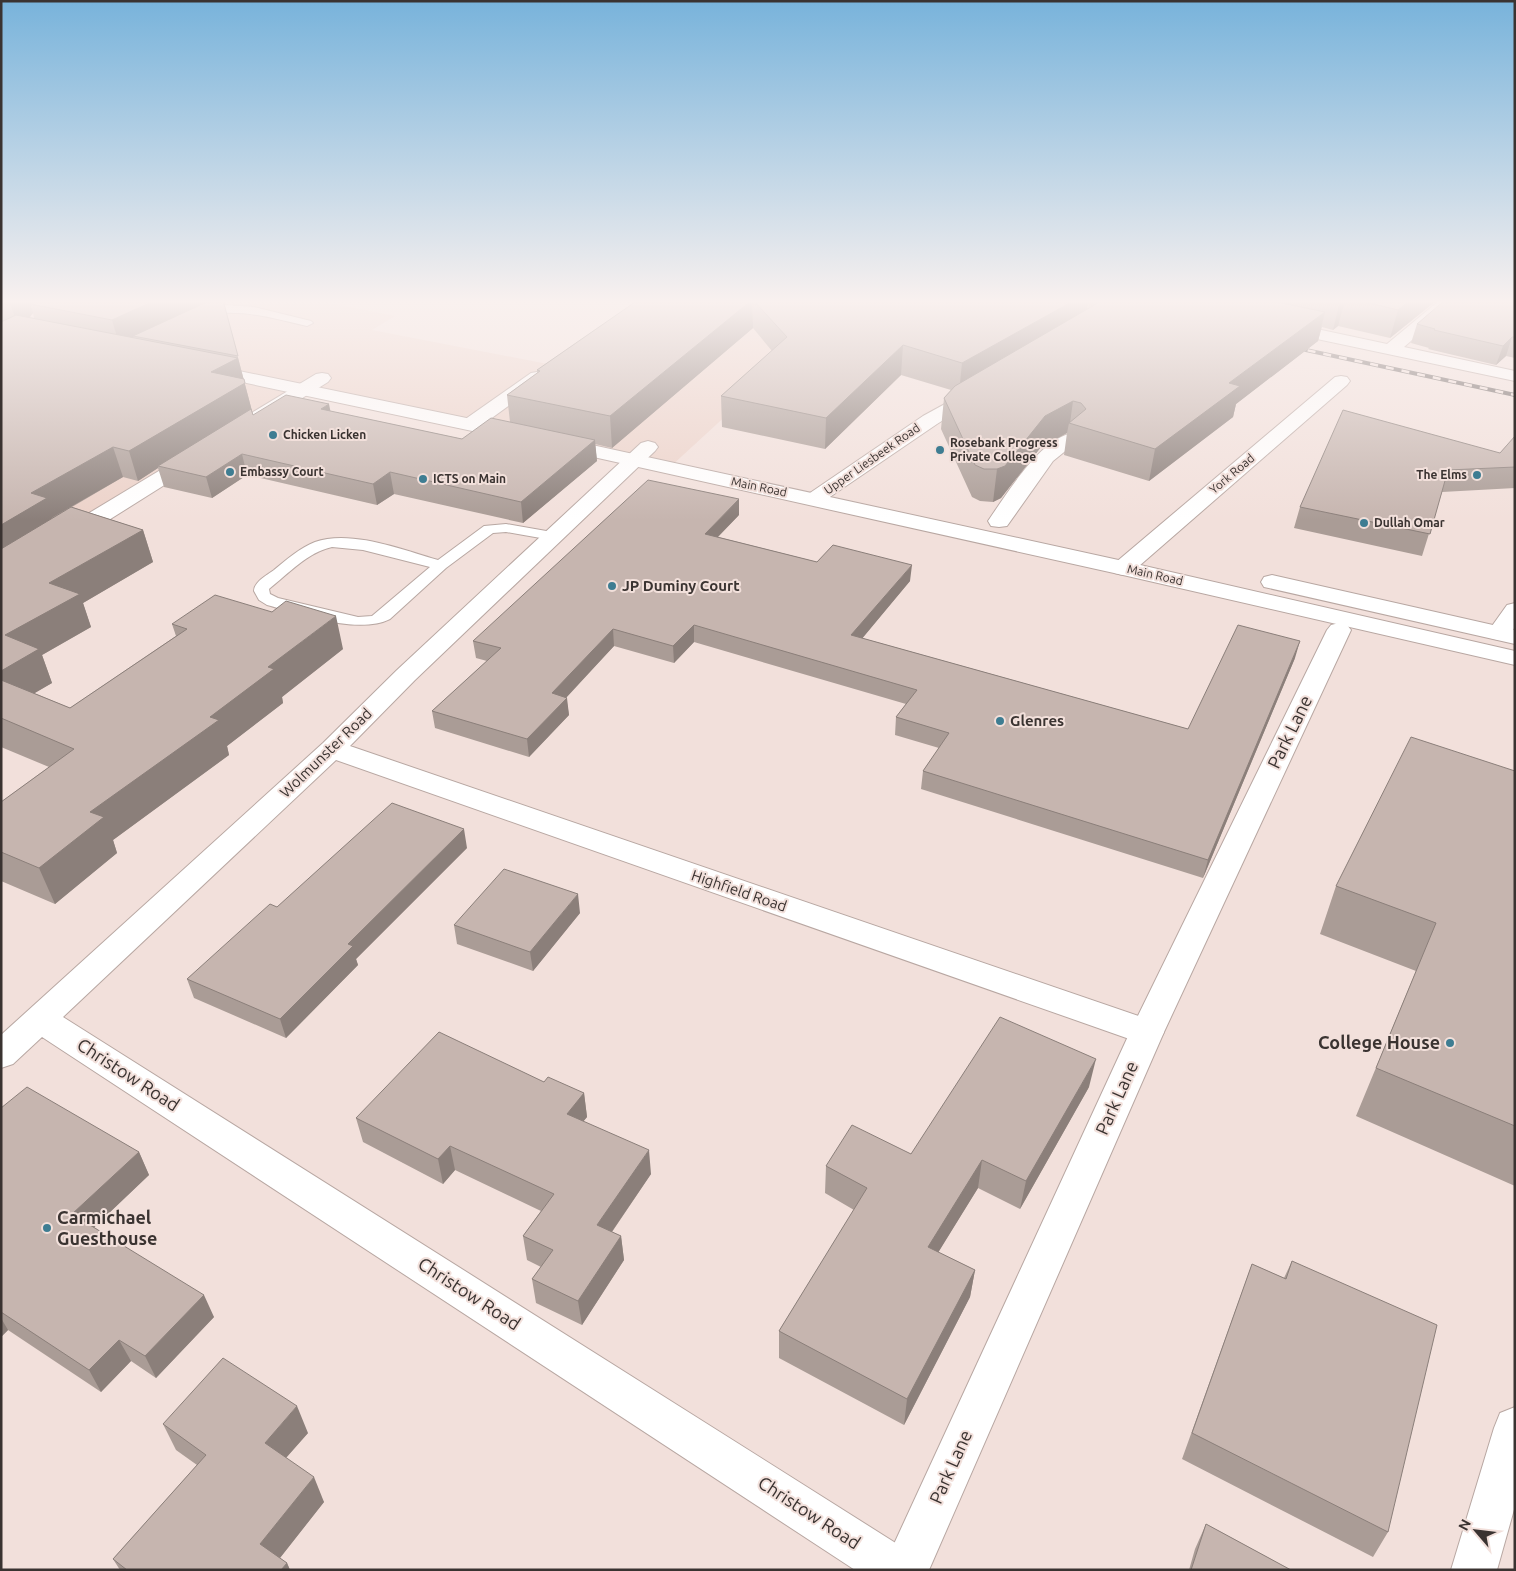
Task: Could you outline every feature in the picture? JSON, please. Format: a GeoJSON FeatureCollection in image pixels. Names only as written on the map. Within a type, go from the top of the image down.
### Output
{"type":"FeatureCollection","features":[{"type":"Feature","properties":{"kind":"street","name":"Main Road"},"geometry":{"type":"LineString","coordinates":[[227,373],[538,431],[641,454],[814,499],[1515,658]]}},
{"type":"Feature","properties":{"kind":"street","name":"Main Road"},"geometry":{"type":"LineString","coordinates":[[300,373],[479,419]]}},
{"type":"Feature","properties":{"kind":"street"},"geometry":{"type":"LineString","coordinates":[[479,419],[542,373]]}},
{"type":"Feature","properties":{"kind":"street"},"geometry":{"type":"LineString","coordinates":[[1502,373],[1515,376]]}},
{"type":"Feature","properties":{"kind":"street"},"geometry":{"type":"LineString","coordinates":[[242,428],[322,378]]}},
{"type":"Feature","properties":{"kind":"street","name":"York Road"},"geometry":{"type":"LineString","coordinates":[[1123,568],[1342,381]]}},
{"type":"Feature","properties":{"kind":"street","name":"Upper Liesbeek Road"},"geometry":{"type":"LineString","coordinates":[[814,499],[930,420],[988,385]]}},
{"type":"Feature","properties":{"kind":"street"},"geometry":{"type":"LineString","coordinates":[[999,522],[1046,457],[1069,440]]}},
{"type":"Feature","properties":{"kind":"street"},"geometry":{"type":"LineString","coordinates":[[50,547],[208,449]]}},
{"type":"Feature","properties":{"kind":"street","name":"Main Road"},"geometry":{"type":"LineString","coordinates":[[641,454],[833,486],[1208,568]]}},
{"type":"Feature","properties":{"kind":"street","name":"Wolmunster Road"},"geometry":{"type":"LineString","coordinates":[[1,1055],[332,749],[406,675],[641,454]]}},
{"type":"Feature","properties":{"kind":"street"},"geometry":{"type":"LineString","coordinates":[[1256,578],[1507,635],[1515,610]]}},
{"type":"Feature","properties":{"kind":"street","name":"Park Lane"},"geometry":{"type":"LineString","coordinates":[[905,1570],[1146,1032],[1339,630]]}},
{"type":"Feature","properties":{"kind":"street","name":"Highfield Road"},"geometry":{"type":"LineString","coordinates":[[332,749],[1146,1032]]}},
{"type":"Feature","properties":{"kind":"street","name":"Christow Road"},"geometry":{"type":"LineString","coordinates":[[40,1018],[897,1570]]}},
{"type":"Feature","properties":{"kind":"street"},"geometry":{"type":"LineString","coordinates":[[1474,1570],[1515,1428]]}},
{"type":"Feature","properties":{"kind":"lane"},"geometry":{"type":"LineString","coordinates":[[441,565],[354,544],[330,543],[309,552],[261,588],[264,598],[272,602],[367,622],[384,616],[441,565],[493,527],[552,536]]}},
{"type":"Feature","properties":{"kind":"shaded area"},"geometry":{"type":"Polygon","coordinates":[[[5,373],[772,373],[669,468],[304,389],[17,568],[5,373]]]}},
{"type":"Feature","properties":{"kind":"building"},"geometry":{"type":"Polygon","coordinates":[[[1,373],[217,373],[244,379],[245,383],[129,451],[113,447],[31,493],[47,498],[1,525],[1,373]]]}},
{"type":"Feature","properties":{"kind":"building"},"geometry":{"type":"Polygon","coordinates":[[[537,373],[662,373],[610,416],[507,395],[537,373]]]}},
{"type":"Feature","properties":{"kind":"building"},"geometry":{"type":"Polygon","coordinates":[[[746,373],[873,373],[826,418],[721,396],[746,373]]]}},
{"type":"Feature","properties":{"kind":"building"},"geometry":{"type":"Polygon","coordinates":[[[977,373],[1242,373],[1229,383],[1240,386],[1155,449],[1069,423],[1086,409],[1081,403],[1073,401],[1045,416],[1005,466],[997,469],[984,469],[975,465],[944,398],[955,386],[977,373]]]}},
{"type":"Feature","properties":{"kind":"building"},"geometry":{"type":"Polygon","coordinates":[[[286,395],[329,404],[321,409],[462,439],[491,418],[595,440],[521,502],[390,472],[373,484],[242,454],[206,477],[158,466],[251,409],[253,415],[286,395]]]}},
{"type":"Feature","properties":{"kind":"building"},"geometry":{"type":"Polygon","coordinates":[[[1343,410],[1500,453],[1515,436],[1515,467],[1448,470],[1430,534],[1300,507],[1343,410]]]}},
{"type":"Feature","properties":{"kind":"building"},"geometry":{"type":"Polygon","coordinates":[[[648,480],[739,499],[705,534],[817,562],[833,545],[912,565],[851,635],[1188,729],[1238,625],[1300,641],[1208,860],[923,771],[949,733],[896,717],[917,690],[694,625],[673,646],[613,629],[552,693],[567,698],[527,739],[432,711],[501,648],[473,641],[648,480]]]}},
{"type":"Feature","properties":{"kind":"building"},"geometry":{"type":"Polygon","coordinates":[[[71,507],[143,530],[49,583],[80,594],[5,635],[39,649],[1,671],[1,549],[71,507]]]}},
{"type":"Feature","properties":{"kind":"building"},"geometry":{"type":"Polygon","coordinates":[[[215,595],[272,612],[286,601],[336,616],[268,667],[274,669],[210,717],[219,720],[90,812],[104,817],[39,868],[1,852],[1,802],[74,749],[1,718],[1,680],[70,708],[187,629],[172,624],[215,595]]]}},
{"type":"Feature","properties":{"kind":"building","name":"College House"},"geometry":{"type":"Polygon","coordinates":[[[1411,737],[1515,771],[1515,1126],[1376,1068],[1436,923],[1336,886],[1411,737]]]}},
{"type":"Feature","properties":{"kind":"building"},"geometry":{"type":"Polygon","coordinates":[[[392,803],[464,829],[348,944],[353,946],[280,1019],[187,979],[270,904],[277,907],[392,803]]]}},
{"type":"Feature","properties":{"kind":"building"},"geometry":{"type":"Polygon","coordinates":[[[504,869],[578,894],[530,952],[454,925],[504,869]]]}},
{"type":"Feature","properties":{"kind":"building"},"geometry":{"type":"Polygon","coordinates":[[[1000,1017],[1096,1059],[1026,1181],[982,1160],[928,1247],[975,1270],[907,1399],[779,1331],[867,1188],[826,1166],[852,1125],[911,1154],[1000,1017]]]}},
{"type":"Feature","properties":{"kind":"building"},"geometry":{"type":"Polygon","coordinates":[[[439,1032],[544,1082],[548,1077],[584,1093],[567,1114],[649,1150],[597,1225],[621,1236],[578,1301],[532,1279],[553,1250],[523,1236],[554,1194],[450,1146],[438,1159],[356,1118],[439,1032]]]}},
{"type":"Feature","properties":{"kind":"building"},"geometry":{"type":"Polygon","coordinates":[[[27,1087],[139,1152],[72,1214],[204,1295],[145,1356],[119,1340],[89,1370],[1,1312],[1,1108],[27,1087]]]}},
{"type":"Feature","properties":{"kind":"building"},"geometry":{"type":"Polygon","coordinates":[[[1292,1261],[1437,1325],[1388,1532],[1192,1433],[1252,1264],[1286,1279],[1292,1261]]]}},
{"type":"Feature","properties":{"kind":"building"},"geometry":{"type":"Polygon","coordinates":[[[223,1358],[297,1406],[265,1443],[314,1477],[260,1544],[287,1563],[281,1570],[127,1570],[113,1559],[206,1455],[163,1424],[223,1358]]]}},
{"type":"Feature","properties":{"kind":"building"},"geometry":{"type":"Polygon","coordinates":[[[1206,1524],[1291,1570],[1191,1570],[1206,1524]]]}},
{"type":"Feature","properties":{"kind":"railway"},"geometry":{"type":"LineString","coordinates":[[1414,373],[1515,395]]}},
{"type":"Feature","properties":{"kind":"place","name":"Chicken Licken"},"geometry":{"type":"Point","coordinates":[273,435]}},
{"type":"Feature","properties":{"kind":"place","name":"Rosebank Progress Private College"},"geometry":{"type":"Point","coordinates":[940,450]}},
{"type":"Feature","properties":{"kind":"place","name":"Embassy Court"},"geometry":{"type":"Point","coordinates":[230,472]}},
{"type":"Feature","properties":{"kind":"place","name":"The Elms"},"geometry":{"type":"Point","coordinates":[1477,475]}},
{"type":"Feature","properties":{"kind":"place","name":"ICTS on Main"},"geometry":{"type":"Point","coordinates":[423,479]}},
{"type":"Feature","properties":{"kind":"place","name":"Dullah Omar"},"geometry":{"type":"Point","coordinates":[1364,523]}},
{"type":"Feature","properties":{"kind":"place","name":"JP Duminy Court"},"geometry":{"type":"Point","coordinates":[612,586]}},
{"type":"Feature","properties":{"kind":"place","name":"Glenres"},"geometry":{"type":"Point","coordinates":[1000,721]}},
{"type":"Feature","properties":{"kind":"place","name":"College House"},"geometry":{"type":"Point","coordinates":[1450,1043]}},
{"type":"Feature","properties":{"kind":"place","name":"Carmichael Guesthouse"},"geometry":{"type":"Point","coordinates":[47,1228]}}]}
